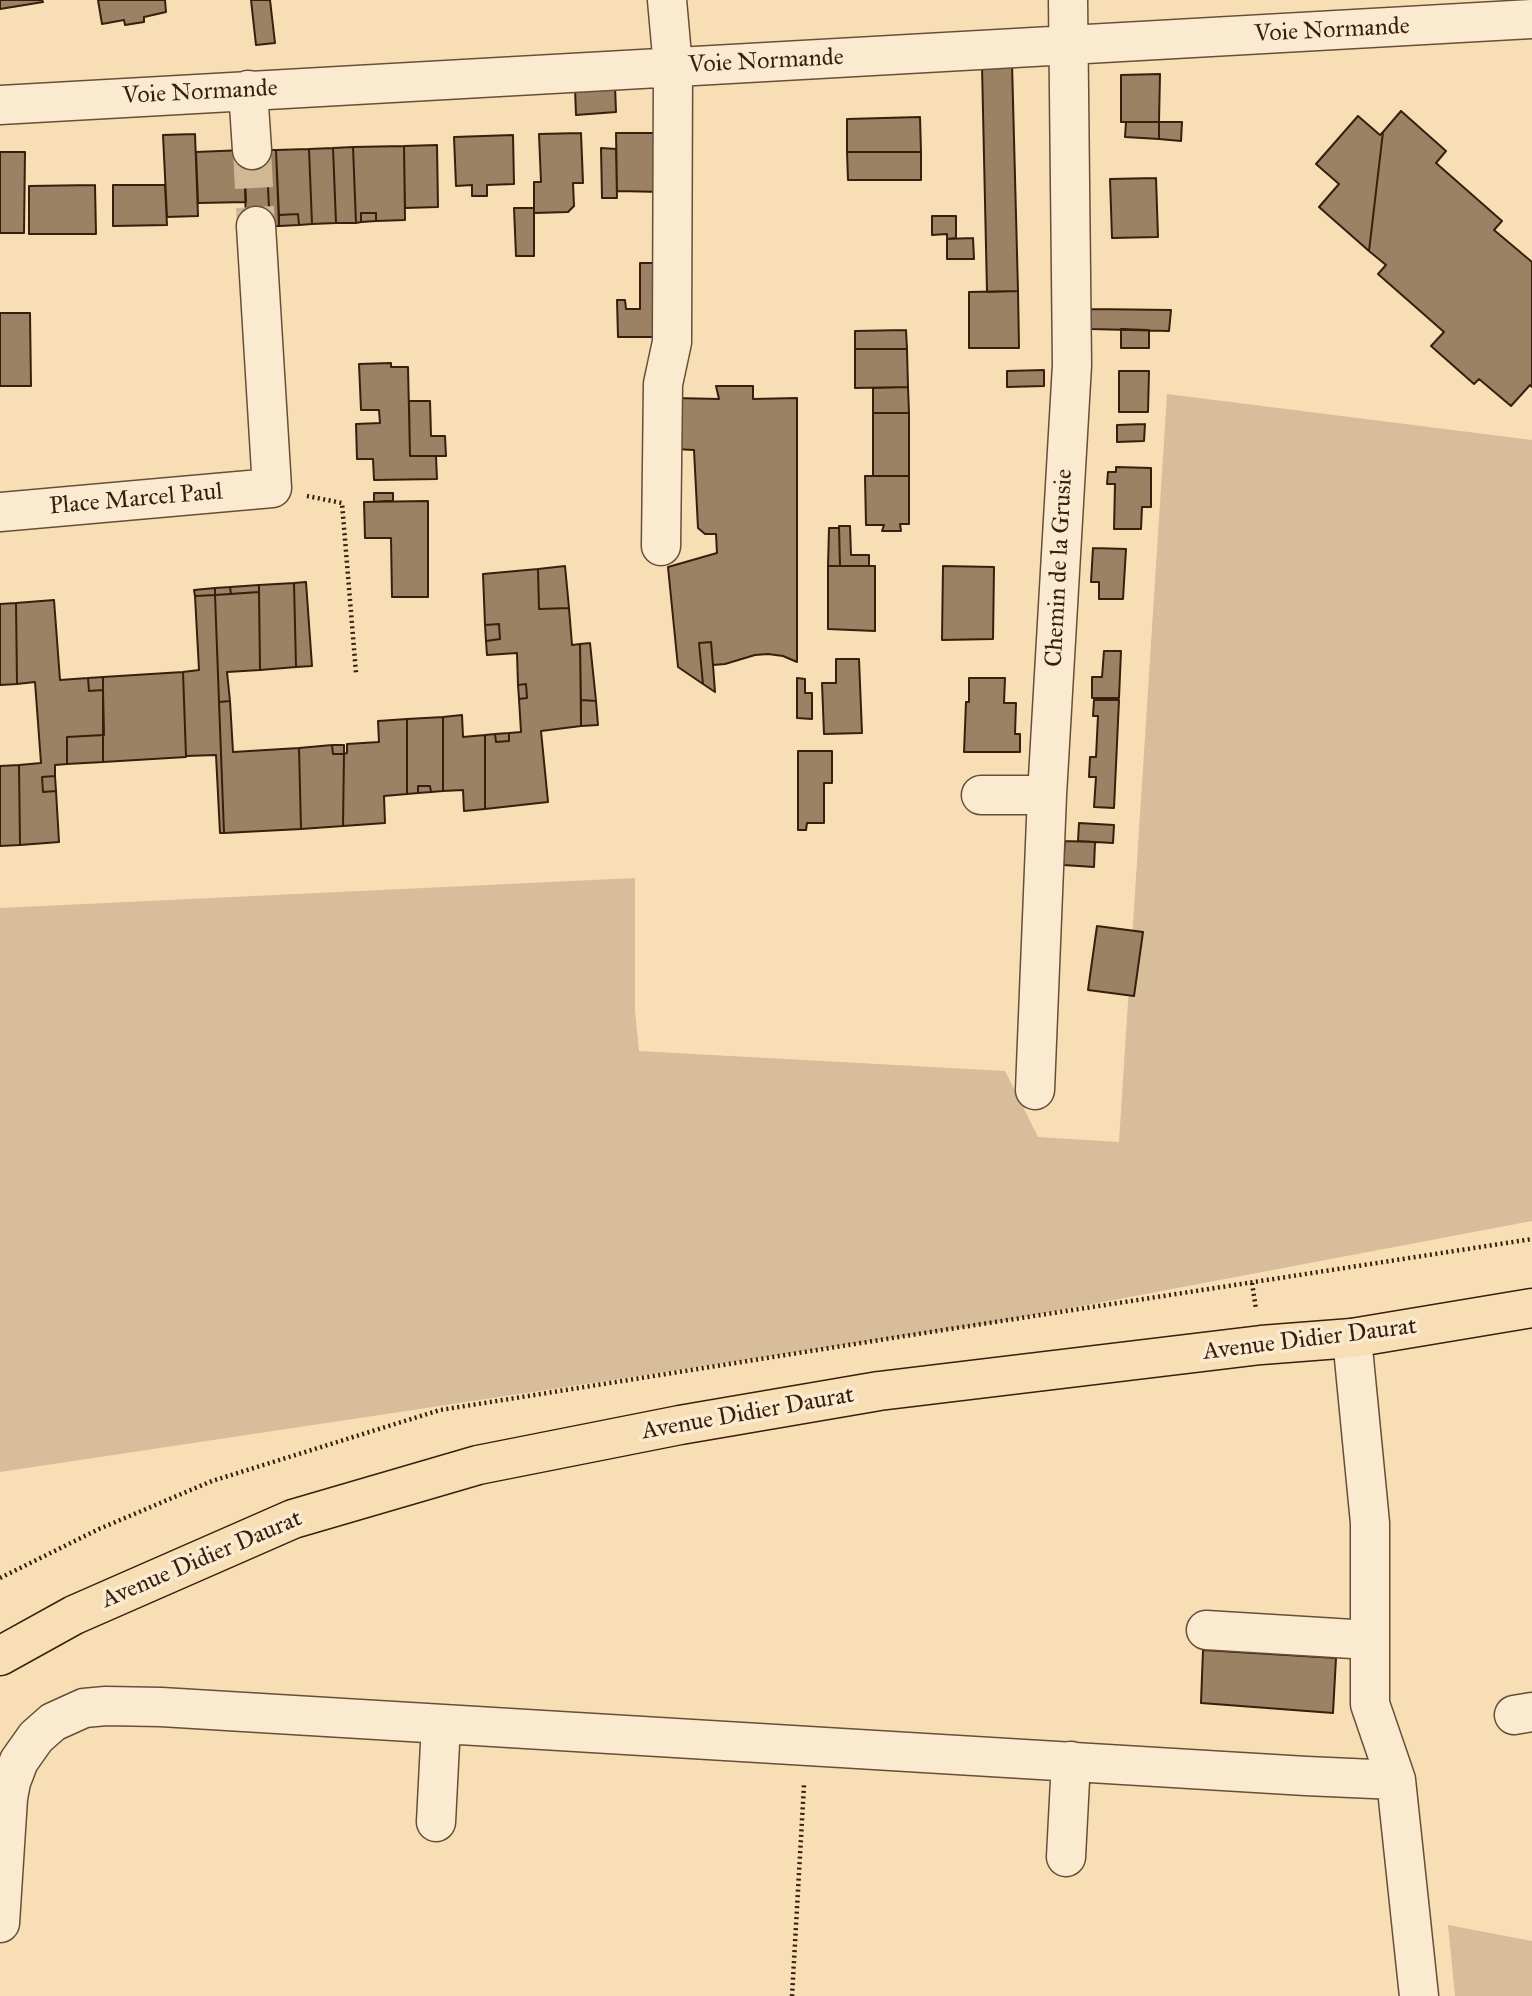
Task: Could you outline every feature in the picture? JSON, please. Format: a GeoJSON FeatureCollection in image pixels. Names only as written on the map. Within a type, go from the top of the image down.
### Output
{"type":"FeatureCollection","features":[{"type":"Feature","properties":{"kind":"main road","name":"Avenue Didier Daurat"},"geometry":{"type":"LineString","coordinates":[[0,1656],[74,1615],[293,1519],[478,1465],[680,1425],[879,1391],[1261,1345],[1352,1338],[1532,1308]]}},
{"type":"Feature","properties":{"kind":"street"},"geometry":{"type":"LineString","coordinates":[[661,546],[663,384],[673,342],[673,67],[667,0]]}},
{"type":"Feature","properties":{"kind":"street","name":"Chemin de la Grusie"},"geometry":{"type":"LineString","coordinates":[[1035,1090],[1047,795],[1072,365],[1068,0]]}},
{"type":"Feature","properties":{"kind":"street","name":"Voie Normande"},"geometry":{"type":"LineString","coordinates":[[0,105],[1532,19]]}},
{"type":"Feature","properties":{"kind":"street"},"geometry":{"type":"LineString","coordinates":[[248,90],[252,150]]}},
{"type":"Feature","properties":{"kind":"street"},"geometry":{"type":"LineString","coordinates":[[256,226],[272,488]]}},
{"type":"Feature","properties":{"kind":"street","name":"Place Marcel Paul"},"geometry":{"type":"LineString","coordinates":[[0,512],[272,488]]}},
{"type":"Feature","properties":{"kind":"street"},"geometry":{"type":"LineString","coordinates":[[981,795],[1047,795]]}},
{"type":"Feature","properties":{"kind":"street"},"geometry":{"type":"LineString","coordinates":[[1352,1338],[1370,1523],[1370,1704],[1396,1780],[1419,1996]]}},
{"type":"Feature","properties":{"kind":"street"},"geometry":{"type":"LineString","coordinates":[[1206,1630],[1369,1640]]}},
{"type":"Feature","properties":{"kind":"street"},"geometry":{"type":"LineString","coordinates":[[0,1923],[8,1798],[15,1772],[26,1748],[36,1737],[53,1722],[85,1708],[161,1707],[1396,1780]]}},
{"type":"Feature","properties":{"kind":"street"},"geometry":{"type":"LineString","coordinates":[[436,1822],[441,1724]]}},
{"type":"Feature","properties":{"kind":"street"},"geometry":{"type":"LineString","coordinates":[[1066,1857],[1070,1761]]}},
{"type":"Feature","properties":{"kind":"path"},"geometry":{"type":"LineString","coordinates":[[272,488],[342,503],[356,673]]}},
{"type":"Feature","properties":{"kind":"path"},"geometry":{"type":"LineString","coordinates":[[792,1996],[807,1746]]}},
{"type":"Feature","properties":{"kind":"shaded area"},"geometry":{"type":"Polygon","coordinates":[[[1167,394],[1532,440],[1532,1221],[992,1323],[0,1472],[0,908],[635,878],[635,1011],[639,1051],[1005,1071],[1038,1137],[1119,1142],[1167,394]]]}},
{"type":"Feature","properties":{"kind":"shaded area"},"geometry":{"type":"Polygon","coordinates":[[[1448,1925],[1532,1941],[1532,1996],[1455,1996],[1448,1925]]]}},
{"type":"Feature","properties":{"kind":"building"},"geometry":{"type":"Polygon","coordinates":[[[0,0],[42,0],[43,2],[0,9],[0,0]]]}},
{"type":"Feature","properties":{"kind":"building"},"geometry":{"type":"Polygon","coordinates":[[[98,0],[165,0],[166,12],[144,17],[144,22],[125,25],[124,20],[102,24],[98,0]]]}},
{"type":"Feature","properties":{"kind":"building"},"geometry":{"type":"Polygon","coordinates":[[[251,0],[270,0],[275,43],[256,45],[251,0]]]}},
{"type":"Feature","properties":{"kind":"building"},"geometry":{"type":"Polygon","coordinates":[[[1012,63],[1018,291],[987,292],[982,66],[1012,63]]]}},
{"type":"Feature","properties":{"kind":"building"},"geometry":{"type":"Polygon","coordinates":[[[1160,74],[1159,122],[1121,122],[1121,75],[1160,74]]]}},
{"type":"Feature","properties":{"kind":"building"},"geometry":{"type":"Polygon","coordinates":[[[615,86],[616,112],[576,115],[575,88],[615,86]]]}},
{"type":"Feature","properties":{"kind":"building"},"geometry":{"type":"Polygon","coordinates":[[[1401,111],[1446,151],[1436,163],[1502,221],[1494,230],[1532,262],[1532,387],[1530,385],[1511,406],[1479,379],[1474,384],[1431,346],[1444,332],[1378,274],[1386,265],[1369,251],[1383,132],[1401,111]]]}},
{"type":"Feature","properties":{"kind":"building"},"geometry":{"type":"Polygon","coordinates":[[[1358,116],[1380,135],[1383,132],[1369,251],[1319,207],[1339,184],[1316,164],[1358,116]]]}},
{"type":"Feature","properties":{"kind":"building"},"geometry":{"type":"Polygon","coordinates":[[[920,117],[921,152],[847,152],[847,119],[920,117]]]}},
{"type":"Feature","properties":{"kind":"building"},"geometry":{"type":"Polygon","coordinates":[[[1126,122],[1159,122],[1159,139],[1125,137],[1126,122]]]}},
{"type":"Feature","properties":{"kind":"building"},"geometry":{"type":"Polygon","coordinates":[[[1159,122],[1182,122],[1181,141],[1159,139],[1159,122]]]}},
{"type":"Feature","properties":{"kind":"building"},"geometry":{"type":"Polygon","coordinates":[[[581,133],[583,183],[573,183],[574,206],[568,212],[534,213],[534,182],[541,182],[539,134],[581,133]]]}},
{"type":"Feature","properties":{"kind":"building"},"geometry":{"type":"Polygon","coordinates":[[[616,133],[662,133],[663,192],[617,191],[616,133]]]}},
{"type":"Feature","properties":{"kind":"building"},"geometry":{"type":"Polygon","coordinates":[[[195,134],[198,216],[167,217],[163,135],[195,134]]]}},
{"type":"Feature","properties":{"kind":"building"},"geometry":{"type":"Polygon","coordinates":[[[513,135],[514,184],[487,185],[487,196],[472,196],[472,185],[456,186],[454,137],[513,135]]]}},
{"type":"Feature","properties":{"kind":"building"},"geometry":{"type":"Polygon","coordinates":[[[437,145],[438,207],[405,208],[404,146],[437,145]]]}},
{"type":"Feature","properties":{"kind":"building"},"geometry":{"type":"Polygon","coordinates":[[[404,146],[405,220],[376,221],[376,213],[361,213],[361,222],[356,223],[353,147],[404,146]]]}},
{"type":"Feature","properties":{"kind":"building"},"geometry":{"type":"Polygon","coordinates":[[[353,147],[356,223],[336,223],[333,148],[353,147]]]}},
{"type":"Feature","properties":{"kind":"building"},"geometry":{"type":"Polygon","coordinates":[[[333,148],[336,223],[312,224],[309,149],[333,148]]]}},
{"type":"Feature","properties":{"kind":"building"},"geometry":{"type":"Polygon","coordinates":[[[601,148],[616,149],[617,198],[602,198],[601,148]]]}},
{"type":"Feature","properties":{"kind":"building"},"geometry":{"type":"Polygon","coordinates":[[[309,149],[312,224],[299,225],[298,214],[279,215],[276,150],[309,149]]]}},
{"type":"Feature","properties":{"kind":"building"},"geometry":{"type":"Polygon","coordinates":[[[244,150],[246,202],[198,203],[196,152],[244,150]]]}},
{"type":"Feature","properties":{"kind":"building"},"geometry":{"type":"Polygon","coordinates":[[[244,150],[266,150],[270,226],[246,226],[244,150]]]}},
{"type":"Feature","properties":{"kind":"building"},"geometry":{"type":"Polygon","coordinates":[[[266,150],[276,150],[279,226],[270,226],[266,150]]]}},
{"type":"Feature","properties":{"kind":"building"},"geometry":{"type":"Polygon","coordinates":[[[0,152],[25,152],[24,233],[0,233],[0,152]]]}},
{"type":"Feature","properties":{"kind":"building"},"geometry":{"type":"Polygon","coordinates":[[[847,152],[921,152],[921,180],[848,180],[847,152]]]}},
{"type":"Feature","properties":{"kind":"building"},"geometry":{"type":"Polygon","coordinates":[[[1156,178],[1158,237],[1112,238],[1110,179],[1156,178]]]}},
{"type":"Feature","properties":{"kind":"building"},"geometry":{"type":"Polygon","coordinates":[[[95,185],[96,234],[29,234],[29,186],[95,185]]]}},
{"type":"Feature","properties":{"kind":"building"},"geometry":{"type":"Polygon","coordinates":[[[113,185],[165,185],[167,225],[113,226],[113,185]]]}},
{"type":"Feature","properties":{"kind":"building"},"geometry":{"type":"Polygon","coordinates":[[[514,208],[534,208],[534,256],[516,256],[514,208]]]}},
{"type":"Feature","properties":{"kind":"building"},"geometry":{"type":"Polygon","coordinates":[[[361,213],[376,213],[376,221],[361,222],[361,213]]]}},
{"type":"Feature","properties":{"kind":"building"},"geometry":{"type":"Polygon","coordinates":[[[298,214],[299,225],[279,226],[279,215],[298,214]]]}},
{"type":"Feature","properties":{"kind":"building"},"geometry":{"type":"Polygon","coordinates":[[[932,216],[956,216],[956,238],[947,239],[947,234],[932,235],[932,216]]]}},
{"type":"Feature","properties":{"kind":"building"},"geometry":{"type":"Polygon","coordinates":[[[973,238],[974,259],[947,259],[947,239],[973,238]]]}},
{"type":"Feature","properties":{"kind":"building"},"geometry":{"type":"Polygon","coordinates":[[[640,263],[664,263],[665,337],[618,337],[617,300],[625,300],[626,309],[640,309],[640,263]]]}},
{"type":"Feature","properties":{"kind":"building"},"geometry":{"type":"Polygon","coordinates":[[[1018,291],[1019,348],[969,348],[969,292],[1018,291]]]}},
{"type":"Feature","properties":{"kind":"building"},"geometry":{"type":"Polygon","coordinates":[[[1090,309],[1171,310],[1169,331],[1091,329],[1090,309]]]}},
{"type":"Feature","properties":{"kind":"building"},"geometry":{"type":"Polygon","coordinates":[[[0,313],[30,313],[31,386],[0,386],[0,313]]]}},
{"type":"Feature","properties":{"kind":"building"},"geometry":{"type":"Polygon","coordinates":[[[1121,329],[1149,330],[1149,348],[1121,348],[1121,329]]]}},
{"type":"Feature","properties":{"kind":"building"},"geometry":{"type":"Polygon","coordinates":[[[906,330],[907,349],[855,349],[855,331],[906,330]]]}},
{"type":"Feature","properties":{"kind":"building"},"geometry":{"type":"Polygon","coordinates":[[[855,349],[907,349],[908,387],[855,388],[855,349]]]}},
{"type":"Feature","properties":{"kind":"building"},"geometry":{"type":"Polygon","coordinates":[[[391,363],[391,367],[408,367],[410,456],[436,456],[437,479],[374,480],[373,459],[357,459],[356,424],[380,423],[379,410],[361,410],[359,364],[391,363]]]}},
{"type":"Feature","properties":{"kind":"building"},"geometry":{"type":"Polygon","coordinates":[[[1044,370],[1044,386],[1007,387],[1007,371],[1044,370]]]}},
{"type":"Feature","properties":{"kind":"building"},"geometry":{"type":"Polygon","coordinates":[[[1119,371],[1149,371],[1148,412],[1119,412],[1119,371]]]}},
{"type":"Feature","properties":{"kind":"building"},"geometry":{"type":"Polygon","coordinates":[[[716,386],[753,386],[753,399],[797,398],[797,662],[768,654],[713,665],[711,642],[699,643],[703,684],[678,667],[668,567],[717,553],[716,534],[705,534],[698,528],[694,450],[675,449],[674,398],[719,399],[716,386]]]}},
{"type":"Feature","properties":{"kind":"building"},"geometry":{"type":"Polygon","coordinates":[[[908,387],[909,413],[873,413],[873,388],[908,387]]]}},
{"type":"Feature","properties":{"kind":"building"},"geometry":{"type":"Polygon","coordinates":[[[409,401],[430,401],[431,436],[445,436],[446,456],[410,456],[409,401]]]}},
{"type":"Feature","properties":{"kind":"building"},"geometry":{"type":"Polygon","coordinates":[[[873,413],[909,413],[909,476],[873,476],[873,413]]]}},
{"type":"Feature","properties":{"kind":"building"},"geometry":{"type":"Polygon","coordinates":[[[1145,424],[1144,441],[1117,442],[1117,425],[1145,424]]]}},
{"type":"Feature","properties":{"kind":"building"},"geometry":{"type":"Polygon","coordinates":[[[1116,467],[1151,468],[1151,507],[1142,507],[1141,529],[1114,529],[1115,484],[1107,484],[1108,472],[1116,472],[1116,467]]]}},
{"type":"Feature","properties":{"kind":"building"},"geometry":{"type":"Polygon","coordinates":[[[865,476],[909,476],[909,524],[900,524],[901,531],[882,531],[884,525],[866,525],[865,476]]]}},
{"type":"Feature","properties":{"kind":"building"},"geometry":{"type":"Polygon","coordinates":[[[374,493],[393,493],[393,501],[374,502],[374,493]]]}},
{"type":"Feature","properties":{"kind":"building"},"geometry":{"type":"Polygon","coordinates":[[[428,501],[428,597],[392,597],[391,538],[365,538],[364,502],[428,501]]]}},
{"type":"Feature","properties":{"kind":"building"},"geometry":{"type":"Polygon","coordinates":[[[839,526],[850,526],[851,555],[869,555],[869,566],[840,566],[839,526]]]}},
{"type":"Feature","properties":{"kind":"building"},"geometry":{"type":"Polygon","coordinates":[[[829,528],[839,528],[840,566],[828,566],[829,528]]]}},
{"type":"Feature","properties":{"kind":"building"},"geometry":{"type":"Polygon","coordinates":[[[1093,548],[1126,549],[1123,599],[1099,599],[1099,582],[1091,582],[1093,548]]]}},
{"type":"Feature","properties":{"kind":"building"},"geometry":{"type":"Polygon","coordinates":[[[565,566],[569,608],[539,609],[538,569],[565,566]]]}},
{"type":"Feature","properties":{"kind":"building"},"geometry":{"type":"Polygon","coordinates":[[[828,566],[875,566],[875,631],[828,629],[828,566]]]}},
{"type":"Feature","properties":{"kind":"building"},"geometry":{"type":"Polygon","coordinates":[[[943,566],[994,567],[993,639],[942,640],[943,566]]]}},
{"type":"Feature","properties":{"kind":"building"},"geometry":{"type":"Polygon","coordinates":[[[538,569],[539,609],[569,608],[572,645],[580,644],[581,726],[541,731],[548,802],[485,809],[485,735],[495,734],[496,742],[509,741],[509,733],[521,732],[519,699],[527,698],[526,684],[518,685],[517,653],[487,655],[486,641],[500,639],[499,624],[485,625],[483,574],[538,569]]]}},
{"type":"Feature","properties":{"kind":"building"},"geometry":{"type":"Polygon","coordinates":[[[306,582],[312,666],[296,667],[294,583],[306,582]]]}},
{"type":"Feature","properties":{"kind":"building"},"geometry":{"type":"Polygon","coordinates":[[[294,583],[296,667],[260,670],[259,585],[294,583]]]}},
{"type":"Feature","properties":{"kind":"building"},"geometry":{"type":"Polygon","coordinates":[[[259,585],[259,592],[231,594],[230,587],[259,585]]]}},
{"type":"Feature","properties":{"kind":"building"},"geometry":{"type":"Polygon","coordinates":[[[230,587],[231,594],[215,595],[215,588],[230,587]]]}},
{"type":"Feature","properties":{"kind":"building"},"geometry":{"type":"Polygon","coordinates":[[[215,588],[215,595],[195,596],[194,590],[215,588]]]}},
{"type":"Feature","properties":{"kind":"building"},"geometry":{"type":"Polygon","coordinates":[[[259,592],[260,670],[227,672],[230,701],[219,702],[215,595],[259,592]]]}},
{"type":"Feature","properties":{"kind":"building"},"geometry":{"type":"Polygon","coordinates":[[[215,595],[224,833],[220,833],[216,755],[186,756],[183,672],[199,670],[195,596],[215,595]]]}},
{"type":"Feature","properties":{"kind":"building"},"geometry":{"type":"Polygon","coordinates":[[[54,600],[60,680],[88,678],[89,691],[103,690],[104,735],[67,737],[67,764],[55,765],[55,776],[42,777],[43,792],[56,791],[59,842],[20,845],[19,765],[41,763],[35,682],[17,684],[16,603],[54,600]]]}},
{"type":"Feature","properties":{"kind":"building"},"geometry":{"type":"Polygon","coordinates":[[[16,603],[17,684],[0,685],[0,604],[16,603]]]}},
{"type":"Feature","properties":{"kind":"building"},"geometry":{"type":"Polygon","coordinates":[[[499,624],[500,639],[486,641],[485,625],[499,624]]]}},
{"type":"Feature","properties":{"kind":"building"},"geometry":{"type":"Polygon","coordinates":[[[711,642],[715,692],[703,684],[699,643],[711,642]]]}},
{"type":"Feature","properties":{"kind":"building"},"geometry":{"type":"Polygon","coordinates":[[[590,643],[596,701],[581,700],[580,644],[590,643]]]}},
{"type":"Feature","properties":{"kind":"building"},"geometry":{"type":"Polygon","coordinates":[[[1104,651],[1121,651],[1119,698],[1092,698],[1092,677],[1102,677],[1104,651]]]}},
{"type":"Feature","properties":{"kind":"building"},"geometry":{"type":"Polygon","coordinates":[[[836,659],[859,659],[862,733],[824,734],[822,683],[836,683],[836,659]]]}},
{"type":"Feature","properties":{"kind":"building"},"geometry":{"type":"Polygon","coordinates":[[[183,672],[186,757],[103,762],[103,677],[183,672]]]}},
{"type":"Feature","properties":{"kind":"building"},"geometry":{"type":"Polygon","coordinates":[[[103,677],[103,690],[89,691],[88,678],[103,677]]]}},
{"type":"Feature","properties":{"kind":"building"},"geometry":{"type":"Polygon","coordinates":[[[797,678],[805,679],[805,693],[812,693],[812,719],[797,718],[797,678]]]}},
{"type":"Feature","properties":{"kind":"building"},"geometry":{"type":"Polygon","coordinates":[[[969,678],[1005,678],[1004,703],[1016,703],[1015,734],[1020,734],[1020,752],[964,752],[969,678]]]}},
{"type":"Feature","properties":{"kind":"building"},"geometry":{"type":"Polygon","coordinates":[[[526,684],[527,698],[519,699],[518,685],[526,684]]]}},
{"type":"Feature","properties":{"kind":"building"},"geometry":{"type":"Polygon","coordinates":[[[581,700],[596,701],[598,725],[581,726],[581,700]]]}},
{"type":"Feature","properties":{"kind":"building"},"geometry":{"type":"Polygon","coordinates":[[[1094,700],[1119,700],[1114,808],[1094,807],[1096,777],[1089,777],[1090,757],[1096,757],[1098,716],[1093,716],[1094,700]]]}},
{"type":"Feature","properties":{"kind":"building"},"geometry":{"type":"Polygon","coordinates":[[[230,701],[233,752],[299,748],[301,829],[224,833],[219,702],[230,701]]]}},
{"type":"Feature","properties":{"kind":"building"},"geometry":{"type":"Polygon","coordinates":[[[462,715],[463,737],[485,735],[485,809],[464,811],[463,790],[443,791],[443,717],[462,715]]]}},
{"type":"Feature","properties":{"kind":"building"},"geometry":{"type":"Polygon","coordinates":[[[443,717],[443,791],[431,792],[430,786],[418,786],[418,793],[407,794],[407,719],[443,717]]]}},
{"type":"Feature","properties":{"kind":"building"},"geometry":{"type":"Polygon","coordinates":[[[407,719],[407,794],[384,796],[385,823],[343,826],[344,754],[347,753],[347,744],[379,742],[378,721],[407,719]]]}},
{"type":"Feature","properties":{"kind":"building"},"geometry":{"type":"Polygon","coordinates":[[[509,733],[509,741],[496,742],[495,734],[509,733]]]}},
{"type":"Feature","properties":{"kind":"building"},"geometry":{"type":"Polygon","coordinates":[[[103,735],[103,762],[67,764],[67,737],[103,735]]]}},
{"type":"Feature","properties":{"kind":"building"},"geometry":{"type":"Polygon","coordinates":[[[332,745],[344,745],[344,754],[333,754],[332,745]]]}},
{"type":"Feature","properties":{"kind":"building"},"geometry":{"type":"Polygon","coordinates":[[[332,745],[333,754],[344,754],[343,826],[301,829],[299,748],[332,745]]]}},
{"type":"Feature","properties":{"kind":"building"},"geometry":{"type":"Polygon","coordinates":[[[798,751],[832,751],[832,783],[824,783],[824,823],[807,823],[806,830],[798,830],[798,751]]]}},
{"type":"Feature","properties":{"kind":"building"},"geometry":{"type":"Polygon","coordinates":[[[19,765],[20,845],[0,846],[0,766],[19,765]]]}},
{"type":"Feature","properties":{"kind":"building"},"geometry":{"type":"Polygon","coordinates":[[[55,776],[56,791],[43,792],[42,777],[55,776]]]}},
{"type":"Feature","properties":{"kind":"building"},"geometry":{"type":"Polygon","coordinates":[[[418,786],[430,786],[431,792],[418,793],[418,786]]]}},
{"type":"Feature","properties":{"kind":"building"},"geometry":{"type":"Polygon","coordinates":[[[1079,823],[1114,825],[1113,843],[1078,841],[1079,823]]]}},
{"type":"Feature","properties":{"kind":"building"},"geometry":{"type":"Polygon","coordinates":[[[1065,841],[1095,842],[1094,867],[1063,865],[1065,841]]]}},
{"type":"Feature","properties":{"kind":"building"},"geometry":{"type":"Polygon","coordinates":[[[1097,926],[1143,932],[1134,996],[1088,990],[1097,926]]]}},
{"type":"Feature","properties":{"kind":"building"},"geometry":{"type":"Polygon","coordinates":[[[1203,1650],[1336,1658],[1333,1713],[1201,1703],[1203,1650]]]}},
{"type":"Feature","properties":{"kind":"tunnel"},"geometry":{"type":"LineString","coordinates":[[252,150],[256,226]]}}]}
